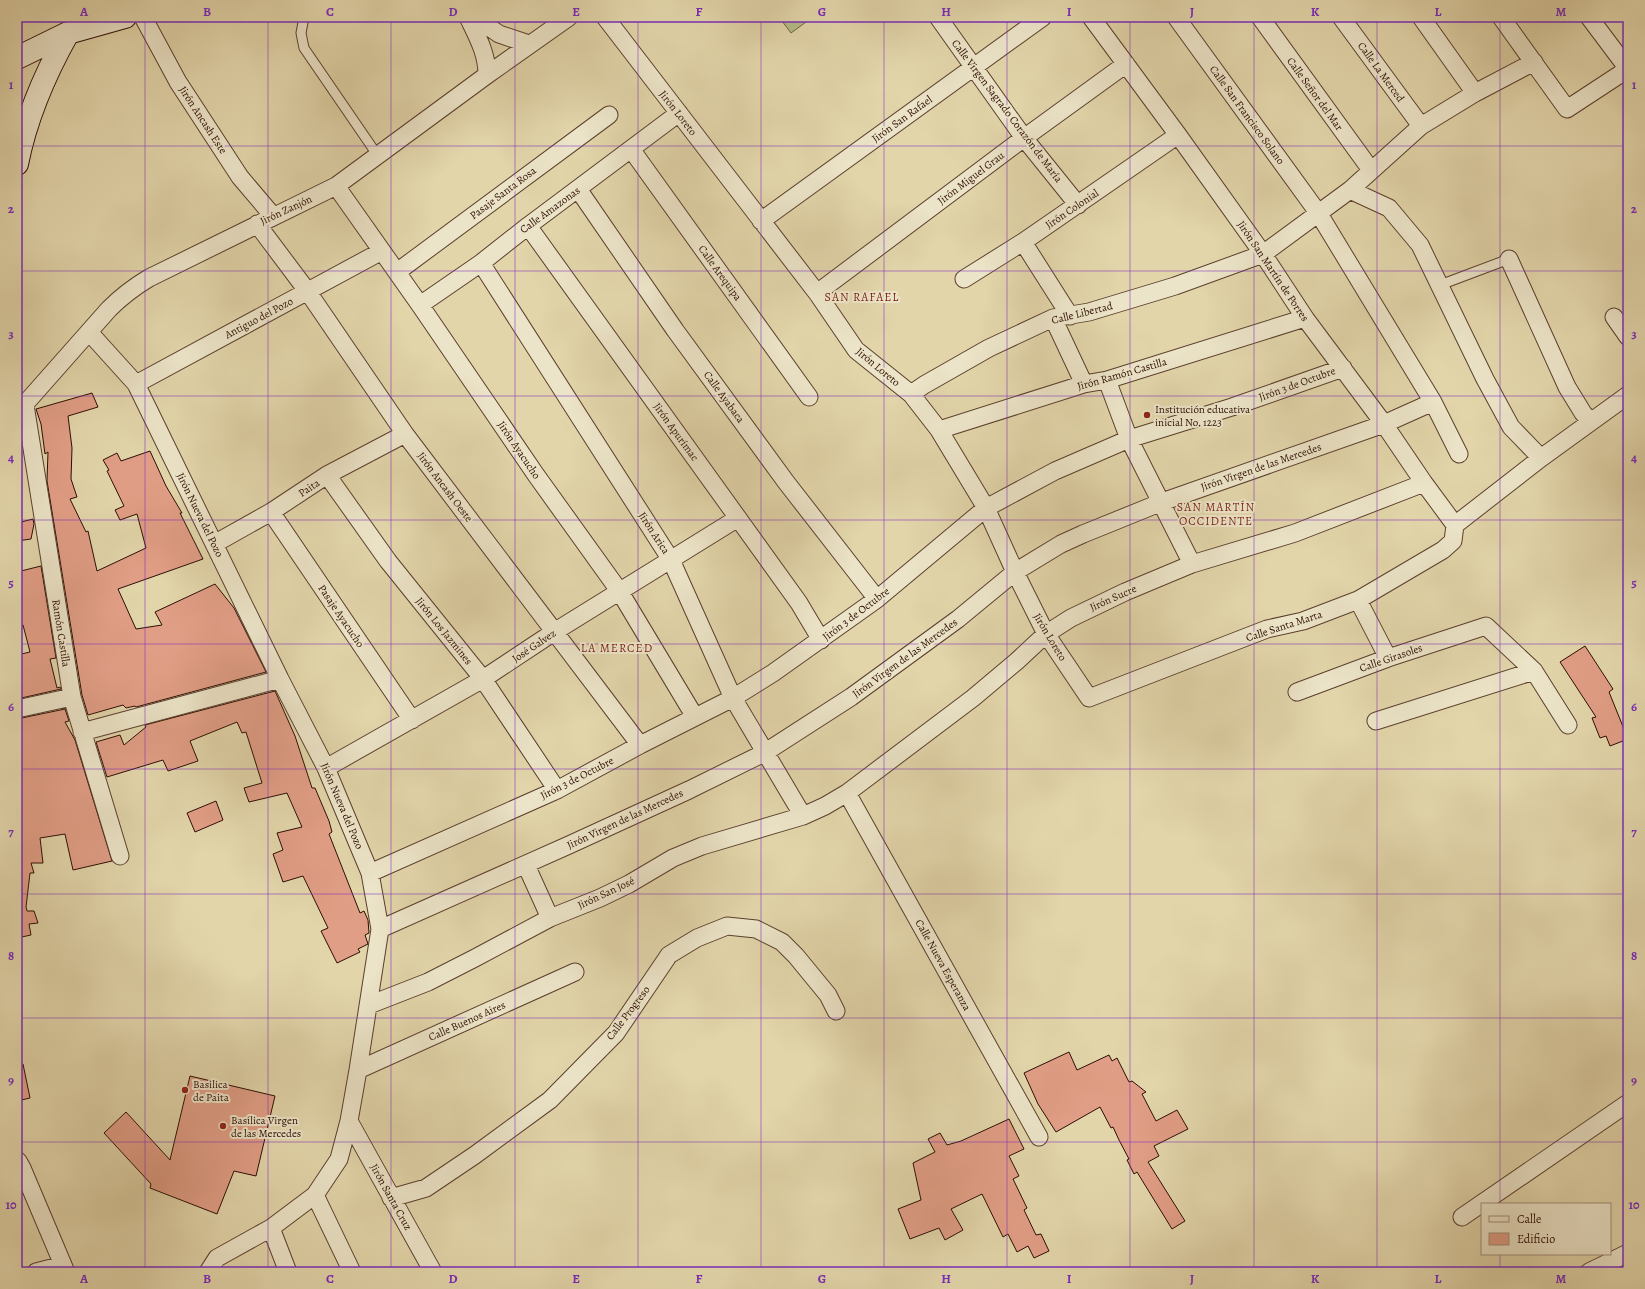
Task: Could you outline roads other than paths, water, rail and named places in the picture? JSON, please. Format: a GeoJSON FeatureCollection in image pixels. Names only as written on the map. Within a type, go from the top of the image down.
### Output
{"type":"FeatureCollection","features":[{"type":"Feature","properties":{"kind":"main road"},"geometry":{"type":"LineString","coordinates":[[17,58],[68,33],[125,17]]}},
{"type":"Feature","properties":{"kind":"main road"},"geometry":{"type":"LineString","coordinates":[[17,164],[22,122],[68,33]]}},
{"type":"Feature","properties":{"kind":"street","name":"Jirón Ancash Este"},"geometry":{"type":"LineString","coordinates":[[142,17],[178,82],[240,177],[273,216]]}},
{"type":"Feature","properties":{"kind":"street"},"geometry":{"type":"LineString","coordinates":[[468,17],[485,52],[487,75]]}},
{"type":"Feature","properties":{"kind":"street"},"geometry":{"type":"LineString","coordinates":[[474,17],[499,34],[529,44]]}},
{"type":"Feature","properties":{"kind":"street","name":"Jirón Zanjón"},"geometry":{"type":"LineString","coordinates":[[21,409],[121,298],[137,286],[257,224],[336,186],[529,44],[569,17]]}},
{"type":"Feature","properties":{"kind":"street","name":"Jirón Loreto"},"geometry":{"type":"LineString","coordinates":[[605,17],[817,293],[856,350],[911,394],[939,430],[986,508],[1015,572],[1046,634],[1089,698]]}},
{"type":"Feature","properties":{"kind":"street","name":"Calle Virgen Sagrado Corazón de María"},"geometry":{"type":"LineString","coordinates":[[938,17],[1024,138],[1078,205]]}},
{"type":"Feature","properties":{"kind":"street","name":"Jirón San Rafael"},"geometry":{"type":"LineString","coordinates":[[761,221],[1043,17]]}},
{"type":"Feature","properties":{"kind":"street","name":"Jirón San Martín de Porres"},"geometry":{"type":"LineString","coordinates":[[1091,17],[1178,135],[1263,254],[1305,318],[1384,424],[1424,483],[1455,524]]}},
{"type":"Feature","properties":{"kind":"street","name":"Calle San Francisco Solano"},"geometry":{"type":"LineString","coordinates":[[1176,17],[1319,214],[1433,402],[1459,454]]}},
{"type":"Feature","properties":{"kind":"street","name":"Calle Señor del Mar"},"geometry":{"type":"LineString","coordinates":[[1260,17],[1371,170]]}},
{"type":"Feature","properties":{"kind":"street","name":"Calle La Merced"},"geometry":{"type":"LineString","coordinates":[[1341,17],[1421,126]]}},
{"type":"Feature","properties":{"kind":"street"},"geometry":{"type":"LineString","coordinates":[[1421,17],[1475,93]]}},
{"type":"Feature","properties":{"kind":"street"},"geometry":{"type":"LineString","coordinates":[[1501,17],[1567,109],[1628,69],[1589,17]]}},
{"type":"Feature","properties":{"kind":"street","name":"Calle Libertad"},"geometry":{"type":"LineString","coordinates":[[911,394],[989,348],[1061,317],[1089,312],[1175,286],[1263,254],[1350,190],[1421,126],[1475,93],[1534,62]]}},
{"type":"Feature","properties":{"kind":"street","name":"Jirón Miguel Grau"},"geometry":{"type":"LineString","coordinates":[[817,293],[1024,138],[1126,64]]}},
{"type":"Feature","properties":{"kind":"street","name":"Calle Amazonas"},"geometry":{"type":"LineString","coordinates":[[420,305],[481,263],[679,113]]}},
{"type":"Feature","properties":{"kind":"street","name":"Pasaje Santa Rosa"},"geometry":{"type":"LineString","coordinates":[[397,272],[609,115]]}},
{"type":"Feature","properties":{"kind":"street","name":"Jirón Colonial"},"geometry":{"type":"LineString","coordinates":[[964,279],[1078,205],[1178,135]]}},
{"type":"Feature","properties":{"kind":"street","name":"Calle Arequipa"},"geometry":{"type":"LineString","coordinates":[[631,149],[809,397]]}},
{"type":"Feature","properties":{"kind":"street","name":"Jirón Ayacucho"},"geometry":{"type":"LineString","coordinates":[[336,186],[420,305],[536,475],[620,592],[695,717]]}},
{"type":"Feature","properties":{"kind":"street","name":"Calle Ayabaca"},"geometry":{"type":"LineString","coordinates":[[578,189],[675,330],[781,476],[877,599]]}},
{"type":"Feature","properties":{"kind":"street"},"geometry":{"type":"LineString","coordinates":[[1350,190],[1389,208],[1420,245],[1485,379],[1511,427],[1541,458]]}},
{"type":"Feature","properties":{"kind":"street","name":"Jirón Ancash Oeste"},"geometry":{"type":"LineString","coordinates":[[257,224],[308,292],[405,434],[640,745]]}},
{"type":"Feature","properties":{"kind":"street","name":"Jirón Apurímac"},"geometry":{"type":"LineString","coordinates":[[528,226],[799,603],[821,640]]}},
{"type":"Feature","properties":{"kind":"street"},"geometry":{"type":"LineString","coordinates":[[1023,242],[1061,317],[1084,384]]}},
{"type":"Feature","properties":{"kind":"street","name":"Antiguo del Pozo"},"geometry":{"type":"LineString","coordinates":[[136,384],[382,251]]}},
{"type":"Feature","properties":{"kind":"street"},"geometry":{"type":"LineString","coordinates":[[1509,260],[1567,387],[1582,413],[1590,421]]}},
{"type":"Feature","properties":{"kind":"street","name":"Jirón Arica"},"geometry":{"type":"LineString","coordinates":[[481,263],[671,560],[733,698],[764,753],[803,816]]}},
{"type":"Feature","properties":{"kind":"street"},"geometry":{"type":"LineString","coordinates":[[1614,317],[1628,337]]}},
{"type":"Feature","properties":{"kind":"street","name":"Jirón Ramón Castilla"},"geometry":{"type":"LineString","coordinates":[[939,430],[1084,384],[1107,380],[1305,318]]}},
{"type":"Feature","properties":{"kind":"street","name":"Jirón Nueva del Pozo"},"geometry":{"type":"LineString","coordinates":[[89,332],[136,384],[280,679],[326,768],[370,873],[380,929],[369,1005],[349,1121],[339,1159],[315,1195],[271,1228],[217,1258],[208,1272]]}},
{"type":"Feature","properties":{"kind":"street","name":"Jirón 3 de Octubre"},"geometry":{"type":"LineString","coordinates":[[370,873],[557,790],[640,745],[733,698],[773,674],[877,599],[986,508],[1055,471],[1129,439],[1232,407],[1343,368]]}},
{"type":"Feature","properties":{"kind":"street"},"geometry":{"type":"LineString","coordinates":[[1107,380],[1129,439],[1192,564]]}},
{"type":"Feature","properties":{"kind":"street"},"geometry":{"type":"LineString","coordinates":[[1455,524],[1590,421],[1628,395]]}},
{"type":"Feature","properties":{"kind":"street","name":"Jirón Virgen de las Mercedes"},"geometry":{"type":"LineString","coordinates":[[380,929],[526,865],[689,790],[764,753],[851,697],[958,620],[1015,572],[1061,544],[1162,502],[1384,424],[1433,402]]}},
{"type":"Feature","properties":{"kind":"street","name":"Ramón Castilla"},"geometry":{"type":"LineString","coordinates":[[21,409],[72,697],[120,856]]}},
{"type":"Feature","properties":{"kind":"street","name":"Paita"},"geometry":{"type":"LineString","coordinates":[[214,544],[271,512],[327,476],[405,434]]}},
{"type":"Feature","properties":{"kind":"street","name":"Jirón Los Jazmines"},"geometry":{"type":"LineString","coordinates":[[327,476],[388,562],[483,679],[557,790]]}},
{"type":"Feature","properties":{"kind":"street","name":"Jirón Sucre"},"geometry":{"type":"LineString","coordinates":[[847,793],[973,698],[1046,634],[1071,618],[1090,608],[1192,564],[1295,533],[1424,483]]}},
{"type":"Feature","properties":{"kind":"street","name":"Pasaje Ayacucho"},"geometry":{"type":"LineString","coordinates":[[271,512],[412,720]]}},
{"type":"Feature","properties":{"kind":"street","name":"José Galvez"},"geometry":{"type":"LineString","coordinates":[[326,768],[483,679],[554,632],[738,518]]}},
{"type":"Feature","properties":{"kind":"street","name":"Calle Santa Marta"},"geometry":{"type":"LineString","coordinates":[[1089,698],[1267,629],[1303,621],[1358,600],[1443,550],[1453,541],[1455,524]]}},
{"type":"Feature","properties":{"kind":"street"},"geometry":{"type":"LineString","coordinates":[[1358,600],[1388,658]]}},
{"type":"Feature","properties":{"kind":"street","name":"Calle Girasoles"},"geometry":{"type":"LineString","coordinates":[[1297,692],[1388,658],[1486,626],[1534,672]]}},
{"type":"Feature","properties":{"kind":"street"},"geometry":{"type":"LineString","coordinates":[[1376,721],[1534,672],[1568,725]]}},
{"type":"Feature","properties":{"kind":"street"},"geometry":{"type":"LineString","coordinates":[[82,732],[280,679]]}},
{"type":"Feature","properties":{"kind":"street"},"geometry":{"type":"LineString","coordinates":[[17,709],[72,697]]}},
{"type":"Feature","properties":{"kind":"street","name":"Jirón San José"},"geometry":{"type":"LineString","coordinates":[[369,1005],[428,982],[550,918],[600,898],[629,884],[673,858],[694,849],[803,816],[825,806],[847,793]]}},
{"type":"Feature","properties":{"kind":"street","name":"Calle Nueva Esperanza"},"geometry":{"type":"LineString","coordinates":[[847,793],[1039,1137]]}},
{"type":"Feature","properties":{"kind":"street"},"geometry":{"type":"LineString","coordinates":[[526,865],[550,918]]}},
{"type":"Feature","properties":{"kind":"street","name":"Calle Progreso"},"geometry":{"type":"LineString","coordinates":[[391,1198],[426,1188],[475,1155],[550,1100],[616,1033],[669,955],[697,938],[727,926],[756,929],[782,942],[796,956],[828,995],[836,1011]]}},
{"type":"Feature","properties":{"kind":"street","name":"Calle Buenos Aires"},"geometry":{"type":"LineString","coordinates":[[358,1070],[575,972]]}},
{"type":"Feature","properties":{"kind":"street"},"geometry":{"type":"LineString","coordinates":[[1482,1203],[1628,1103]]}},
{"type":"Feature","properties":{"kind":"street","name":"Jirón Santa Cruz"},"geometry":{"type":"LineString","coordinates":[[349,1121],[433,1272]]}},
{"type":"Feature","properties":{"kind":"street"},"geometry":{"type":"LineString","coordinates":[[19,1163],[64,1269],[36,1272]]}},
{"type":"Feature","properties":{"kind":"street"},"geometry":{"type":"LineString","coordinates":[[315,1195],[352,1272]]}},
{"type":"Feature","properties":{"kind":"street"},"geometry":{"type":"LineString","coordinates":[[1462,1217],[1481,1204]]}},
{"type":"Feature","properties":{"kind":"street"},"geometry":{"type":"LineString","coordinates":[[271,1228],[288,1272]]}},
{"type":"Feature","properties":{"kind":"street"},"geometry":{"type":"LineString","coordinates":[[1589,1272],[1628,1253]]}},
{"type":"Feature","properties":{"kind":"lane"},"geometry":{"type":"LineString","coordinates":[[304,17],[301,32],[304,48],[378,156]]}},
{"type":"Feature","properties":{"kind":"lane"},"geometry":{"type":"LineString","coordinates":[[1440,285],[1509,260]]}},
{"type":"Feature","properties":{"kind":"place","name":"Institución educativa inicial No. 1223"},"geometry":{"type":"Point","coordinates":[1147,415]}},
{"type":"Feature","properties":{"kind":"place","name":"Basilica de Paita"},"geometry":{"type":"Point","coordinates":[185,1090]}},
{"type":"Feature","properties":{"kind":"place","name":"Basílica Virgen de las Mercedes"},"geometry":{"type":"Point","coordinates":[223,1126]}},
{"type":"Feature","properties":{"kind":"district","name":"SAN RAFAEL"},"geometry":{"type":"Point","coordinates":[862,297]}},
{"type":"Feature","properties":{"kind":"district","name":"SAN MARTÍN OCCIDENTE"},"geometry":{"type":"Point","coordinates":[1216,514]}},
{"type":"Feature","properties":{"kind":"district","name":"LA MERCED"},"geometry":{"type":"Point","coordinates":[617,648]}}]}
